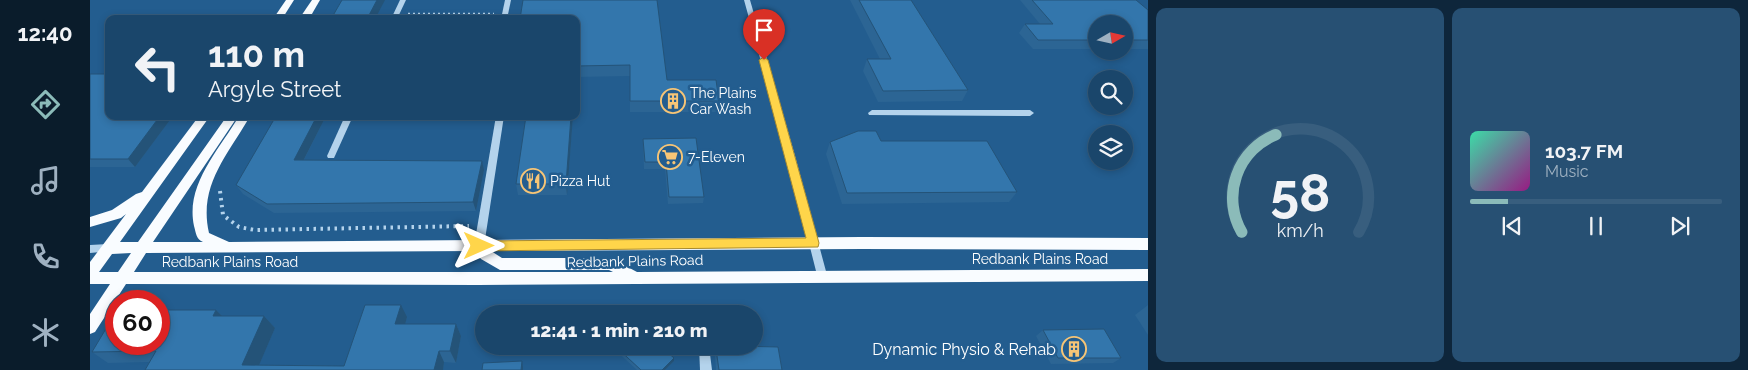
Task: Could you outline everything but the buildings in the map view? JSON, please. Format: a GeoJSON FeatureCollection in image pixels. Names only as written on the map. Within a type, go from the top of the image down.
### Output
{"type":"FeatureCollection","features":[{"type":"Feature","properties":{"kind":"main road"},"geometry":{"type":"LineString","coordinates":[[280,15],[290,0]]}},
{"type":"Feature","properties":{"kind":"main road"},"geometry":{"type":"LineString","coordinates":[[307,15],[316,0]]}},
{"type":"Feature","properties":{"kind":"main road"},"geometry":{"type":"LineString","coordinates":[[90,273],[202,120]]}},
{"type":"Feature","properties":{"kind":"main road","name":"Redbank Plains Road"},"geometry":{"type":"LineString","coordinates":[[142,248],[230,120]]}},
{"type":"Feature","properties":{"kind":"main road"},"geometry":{"type":"LineString","coordinates":[[229,247],[203,236],[198,222],[206,177],[242,120]]}},
{"type":"Feature","properties":{"kind":"main road"},"geometry":{"type":"LineString","coordinates":[[90,222],[116,214],[148,193]]}},
{"type":"Feature","properties":{"kind":"main road","name":"Redbank Plains Road"},"geometry":{"type":"LineString","coordinates":[[108,248],[813,243],[1148,244]]}},
{"type":"Feature","properties":{"kind":"main road"},"geometry":{"type":"LineString","coordinates":[[479,246],[486,255],[500,264],[611,264],[635,278]]}},
{"type":"Feature","properties":{"kind":"main road"},"geometry":{"type":"LineString","coordinates":[[90,327],[142,248]]}},
{"type":"Feature","properties":{"kind":"main road","name":"Redbank Plains Road"},"geometry":{"type":"LineString","coordinates":[[90,278],[635,278],[822,275],[1148,274]]}},
{"type":"Feature","properties":{"kind":"street"},"geometry":{"type":"LineString","coordinates":[[396,15],[403,0]]}},
{"type":"Feature","properties":{"kind":"street"},"geometry":{"type":"LineString","coordinates":[[504,15],[508,0]]}},
{"type":"Feature","properties":{"kind":"street"},"geometry":{"type":"LineString","coordinates":[[747,0],[822,275]]}},
{"type":"Feature","properties":{"kind":"street"},"geometry":{"type":"LineString","coordinates":[[872,113],[1030,112]]}},
{"type":"Feature","properties":{"kind":"street"},"geometry":{"type":"LineString","coordinates":[[331,156],[346,120]]}},
{"type":"Feature","properties":{"kind":"street"},"geometry":{"type":"LineString","coordinates":[[479,246],[499,120]]}},
{"type":"Feature","properties":{"kind":"street"},"geometry":{"type":"LineString","coordinates":[[90,248],[108,248]]}},
{"type":"Feature","properties":{"kind":"street"},"geometry":{"type":"LineString","coordinates":[[705,355],[706,370]]}},
{"type":"Feature","properties":{"kind":"path"},"geometry":{"type":"LineString","coordinates":[[220,186],[223,215],[239,226],[254,230],[482,226]]}},
{"type":"Feature","properties":{"kind":"place","name":"The Plains Car Wash"},"geometry":{"type":"Point","coordinates":[673,101]}},
{"type":"Feature","properties":{"kind":"place","name":"7-Eleven"},"geometry":{"type":"Point","coordinates":[670,157]}},
{"type":"Feature","properties":{"kind":"place","name":"Pizza Hut"},"geometry":{"type":"Point","coordinates":[533,181]}},
{"type":"Feature","properties":{"kind":"place","name":"Dynamic Physio & Rehab"},"geometry":{"type":"Point","coordinates":[1074,349]}},
{"type":"Feature","properties":{"kind":"route"},"geometry":{"type":"LineString","coordinates":[[479,246],[813,243],[764,60]]}}]}
